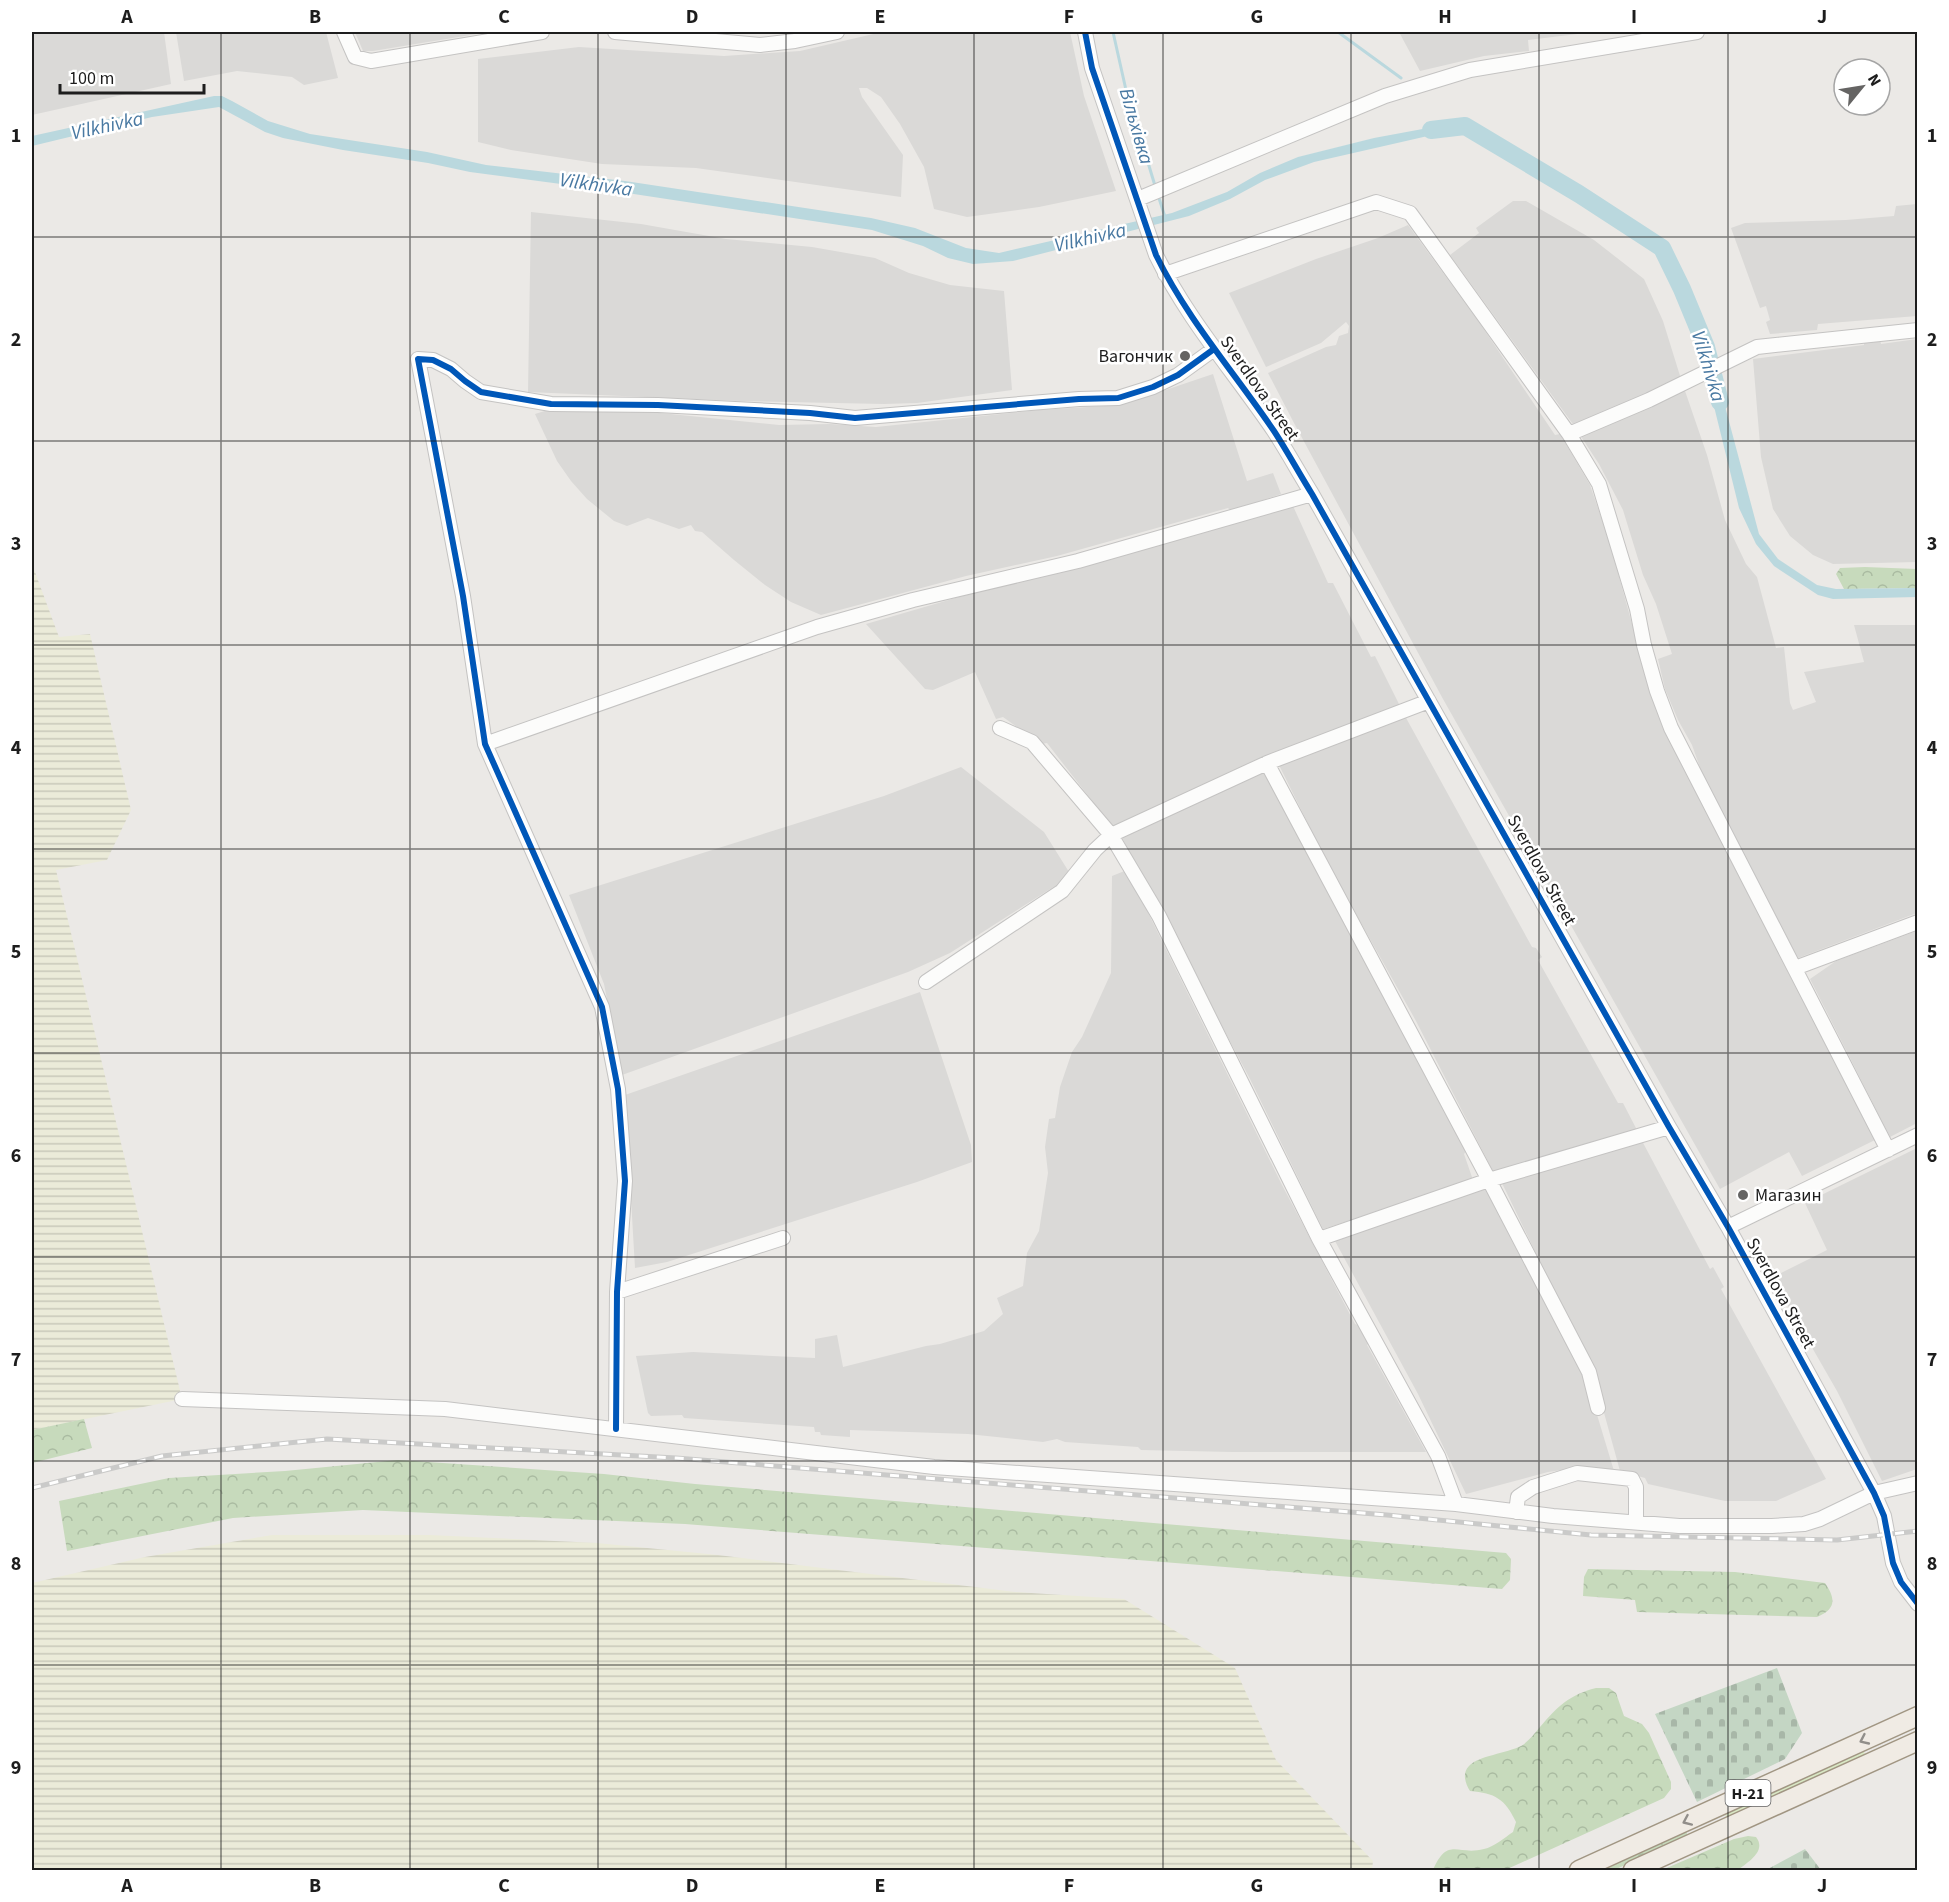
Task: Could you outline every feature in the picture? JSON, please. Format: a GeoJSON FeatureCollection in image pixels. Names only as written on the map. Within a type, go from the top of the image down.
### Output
{"type":"FeatureCollection","features":[{"type":"Feature","properties":{"kind":"main road","name":"Н-21"},"geometry":{"type":"LineString","coordinates":[[1579,1870],[1917,1716]]}},
{"type":"Feature","properties":{"kind":"main road","name":"Н-21"},"geometry":{"type":"LineString","coordinates":[[1633,1870],[1917,1741]]}},
{"type":"Feature","properties":{"kind":"street"},"geometry":{"type":"LineString","coordinates":[[344,32],[355,57],[371,61],[542,32]]}},
{"type":"Feature","properties":{"kind":"street"},"geometry":{"type":"LineString","coordinates":[[615,32],[760,45],[795,42],[837,32]]}},
{"type":"Feature","properties":{"kind":"street","name":"Sverdlova Street"},"geometry":{"type":"LineString","coordinates":[[1085,32],[1092,68],[1156,255],[1165,274],[1214,350],[1274,431],[1312,494],[1728,1227],[1874,1493],[1884,1516],[1893,1563],[1901,1582],[1917,1604]]}},
{"type":"Feature","properties":{"kind":"street"},"geometry":{"type":"LineString","coordinates":[[1140,205],[1385,96],[1470,70],[1697,32]]}},
{"type":"Feature","properties":{"kind":"street"},"geometry":{"type":"LineString","coordinates":[[1165,274],[1376,202],[1410,213],[1569,434],[1599,484],[1637,609],[1657,691],[1671,728],[1888,1150]]}},
{"type":"Feature","properties":{"kind":"street"},"geometry":{"type":"LineString","coordinates":[[1569,434],[1681,385],[1757,347],[1917,330]]}},
{"type":"Feature","properties":{"kind":"street"},"geometry":{"type":"LineString","coordinates":[[616,1429],[617,1292],[625,1181],[618,1089],[602,1006],[486,744],[464,596],[418,359],[433,360],[451,369],[481,392],[551,404],[658,405],[810,413],[855,418],[1079,399],[1118,398],[1153,387],[1178,375],[1214,350]]}},
{"type":"Feature","properties":{"kind":"street"},"geometry":{"type":"LineString","coordinates":[[486,744],[817,627],[913,600],[1078,561],[1312,494]]}},
{"type":"Feature","properties":{"kind":"street"},"geometry":{"type":"LineString","coordinates":[[926,982],[1062,891],[1095,850],[1111,836],[1267,764],[1429,701]]}},
{"type":"Feature","properties":{"kind":"street"},"geometry":{"type":"LineString","coordinates":[[1000,728],[1032,742],[1111,836],[1159,916],[1318,1239],[1438,1456],[1456,1504]]}},
{"type":"Feature","properties":{"kind":"street"},"geometry":{"type":"LineString","coordinates":[[1267,764],[1589,1372],[1598,1408]]}},
{"type":"Feature","properties":{"kind":"street"},"geometry":{"type":"LineString","coordinates":[[1795,968],[1917,922]]}},
{"type":"Feature","properties":{"kind":"street"},"geometry":{"type":"LineString","coordinates":[[1318,1239],[1489,1180],[1670,1127]]}},
{"type":"Feature","properties":{"kind":"street"},"geometry":{"type":"LineString","coordinates":[[1728,1227],[1917,1136]]}},
{"type":"Feature","properties":{"kind":"street"},"geometry":{"type":"LineString","coordinates":[[617,1292],[783,1238]]}},
{"type":"Feature","properties":{"kind":"street"},"geometry":{"type":"LineString","coordinates":[[182,1399],[445,1409],[934,1467],[1456,1504],[1516,1512],[1679,1526],[1804,1524],[1820,1519],[1874,1493],[1917,1483]]}},
{"type":"Feature","properties":{"kind":"street"},"geometry":{"type":"LineString","coordinates":[[1516,1512],[1518,1497],[1533,1487],[1577,1473],[1632,1479],[1636,1487],[1636,1522]]}},
{"type":"Feature","properties":{"kind":"shaded area"},"geometry":{"type":"Polygon","coordinates":[[[32,32],[164,32],[171,84],[32,115],[32,32]]]}},
{"type":"Feature","properties":{"kind":"shaded area"},"geometry":{"type":"Polygon","coordinates":[[[176,32],[326,32],[338,78],[304,85],[292,77],[237,71],[184,81],[176,32]]]}},
{"type":"Feature","properties":{"kind":"shaded area"},"geometry":{"type":"Polygon","coordinates":[[[355,32],[489,32],[363,51],[355,32]]]}},
{"type":"Feature","properties":{"kind":"shaded area"},"geometry":{"type":"Polygon","coordinates":[[[882,32],[1070,32],[1084,96],[1116,191],[1039,207],[967,217],[934,209],[924,167],[900,124],[881,97],[867,88],[859,88],[862,97],[903,155],[901,197],[696,168],[602,164],[511,150],[478,142],[478,59],[579,47],[724,56],[800,51],[882,32]]]}},
{"type":"Feature","properties":{"kind":"shaded area"},"geometry":{"type":"Polygon","coordinates":[[[1399,32],[1594,32],[1528,40],[1529,51],[1484,56],[1420,71],[1399,32]]]}},
{"type":"Feature","properties":{"kind":"shaded area"},"geometry":{"type":"Polygon","coordinates":[[[1513,201],[1526,201],[1594,240],[1644,279],[1663,321],[1681,379],[1575,427],[1450,255],[1479,233],[1476,228],[1513,201]]]}},
{"type":"Feature","properties":{"kind":"shaded area"},"geometry":{"type":"Polygon","coordinates":[[[1917,204],[1917,316],[1818,324],[1817,330],[1770,334],[1766,322],[1770,320],[1766,306],[1760,308],[1731,228],[1745,223],[1894,216],[1896,206],[1917,204]]]}},
{"type":"Feature","properties":{"kind":"shaded area"},"geometry":{"type":"Polygon","coordinates":[[[531,212],[641,224],[726,239],[812,247],[875,258],[909,273],[950,285],[1004,291],[1012,390],[917,403],[884,404],[741,401],[528,392],[531,212]]]}},
{"type":"Feature","properties":{"kind":"shaded area"},"geometry":{"type":"Polygon","coordinates":[[[1408,225],[1479,322],[1555,435],[1560,434],[1590,485],[1611,546],[1615,546],[1621,572],[1618,573],[1645,671],[1668,733],[1752,901],[1877,1139],[1802,1176],[1789,1152],[1720,1189],[1443,699],[1294,423],[1268,373],[1326,347],[1336,345],[1339,336],[1348,333],[1349,326],[1346,322],[1321,343],[1266,367],[1229,293],[1408,225]]]}},
{"type":"Feature","properties":{"kind":"shaded area"},"geometry":{"type":"Polygon","coordinates":[[[1880,339],[1881,344],[1917,339],[1917,562],[1833,564],[1813,555],[1790,536],[1773,509],[1761,457],[1753,359],[1864,345],[1864,340],[1880,339]]]}},
{"type":"Feature","properties":{"kind":"shaded area"},"geometry":{"type":"Polygon","coordinates":[[[1213,374],[1247,481],[1273,473],[1281,494],[1231,511],[1228,508],[1057,556],[966,576],[821,615],[791,602],[765,585],[702,532],[695,531],[691,525],[679,529],[648,518],[627,526],[614,521],[587,499],[571,481],[557,461],[535,414],[548,410],[641,411],[779,425],[830,424],[876,427],[1039,410],[1121,405],[1213,374]]]}},
{"type":"Feature","properties":{"kind":"shaded area"},"geometry":{"type":"Polygon","coordinates":[[[1684,388],[1707,455],[1725,520],[1746,564],[1757,577],[1776,648],[1784,647],[1790,703],[1793,710],[1816,702],[1804,672],[1864,662],[1854,625],[1917,625],[1917,913],[1798,958],[1703,776],[1692,745],[1665,689],[1658,659],[1672,654],[1656,604],[1643,575],[1623,510],[1599,464],[1580,435],[1684,388]]]}},
{"type":"Feature","properties":{"kind":"shaded area"},"geometry":{"type":"Polygon","coordinates":[[[1293,506],[1328,583],[1333,583],[1371,657],[1375,656],[1401,708],[1114,829],[1047,743],[1041,744],[1003,717],[996,719],[975,672],[933,690],[925,689],[866,624],[959,597],[1135,552],[1293,506]]]}},
{"type":"Feature","properties":{"kind":"shaded area"},"geometry":{"type":"Polygon","coordinates":[[[1405,716],[1532,947],[1536,948],[1542,957],[1538,960],[1618,1103],[1623,1103],[1638,1132],[1495,1175],[1416,1021],[1329,866],[1278,763],[1405,716]]]}},
{"type":"Feature","properties":{"kind":"shaded area"},"geometry":{"type":"Polygon","coordinates":[[[961,767],[1044,832],[1069,872],[1058,884],[950,953],[908,972],[622,1075],[604,984],[569,895],[884,796],[961,767]]]}},
{"type":"Feature","properties":{"kind":"shaded area"},"geometry":{"type":"Polygon","coordinates":[[[1263,769],[1467,1150],[1464,1154],[1473,1180],[1323,1229],[1250,1079],[1121,836],[1263,769]]]}},
{"type":"Feature","properties":{"kind":"shaded area"},"geometry":{"type":"Polygon","coordinates":[[[1127,870],[1282,1185],[1426,1452],[1141,1450],[1138,1447],[1065,1442],[1057,1439],[1043,1442],[968,1434],[850,1430],[850,1437],[821,1435],[820,1432],[815,1432],[814,1427],[684,1418],[682,1415],[651,1416],[648,1413],[636,1356],[693,1352],[815,1358],[815,1339],[837,1335],[843,1367],[984,1331],[1003,1314],[997,1298],[1023,1286],[1027,1253],[1039,1231],[1048,1173],[1045,1147],[1049,1119],[1055,1118],[1060,1087],[1072,1052],[1082,1037],[1111,973],[1112,876],[1127,870]]]}},
{"type":"Feature","properties":{"kind":"shaded area"},"geometry":{"type":"Polygon","coordinates":[[[1917,931],[1917,1123],[1890,1137],[1810,979],[1836,961],[1917,931]]]}},
{"type":"Feature","properties":{"kind":"shaded area"},"geometry":{"type":"Polygon","coordinates":[[[920,992],[971,1145],[972,1162],[917,1182],[667,1262],[635,1268],[625,1095],[920,992]]]}},
{"type":"Feature","properties":{"kind":"shaded area"},"geometry":{"type":"Polygon","coordinates":[[[1641,1139],[1710,1269],[1713,1267],[1724,1287],[1721,1289],[1826,1479],[1776,1501],[1725,1501],[1648,1484],[1645,1478],[1620,1471],[1592,1369],[1501,1181],[1641,1139]]]}},
{"type":"Feature","properties":{"kind":"shaded area"},"geometry":{"type":"Polygon","coordinates":[[[1917,1148],[1917,1469],[1882,1481],[1837,1391],[1787,1304],[1791,1301],[1775,1276],[1827,1250],[1805,1203],[1917,1148]]]}},
{"type":"Feature","properties":{"kind":"shaded area"},"geometry":{"type":"Polygon","coordinates":[[[1488,1186],[1585,1375],[1614,1471],[1569,1469],[1548,1472],[1466,1494],[1418,1394],[1335,1241],[1488,1186]]]}},
{"type":"Feature","properties":{"kind":"green space"},"geometry":{"type":"Polygon","coordinates":[[[32,564],[59,637],[90,634],[131,810],[107,860],[56,870],[182,1399],[32,1430],[32,564]]]}},
{"type":"Feature","properties":{"kind":"green space"},"geometry":{"type":"Polygon","coordinates":[[[1840,568],[1917,569],[1917,588],[1844,589],[1836,574],[1840,568]]]}},
{"type":"Feature","properties":{"kind":"green space"},"geometry":{"type":"Polygon","coordinates":[[[84,1419],[92,1448],[32,1463],[32,1430],[84,1419]]]}},
{"type":"Feature","properties":{"kind":"green space"},"geometry":{"type":"Polygon","coordinates":[[[398,1460],[604,1474],[695,1484],[1506,1553],[1511,1559],[1510,1580],[1502,1589],[685,1524],[363,1510],[233,1518],[67,1551],[59,1501],[169,1478],[285,1471],[398,1460]]]}},
{"type":"Feature","properties":{"kind":"green space"},"geometry":{"type":"Polygon","coordinates":[[[272,1535],[430,1535],[597,1543],[718,1555],[1015,1592],[1124,1599],[1235,1668],[1276,1760],[1373,1861],[1372,1870],[32,1870],[32,1583],[145,1557],[272,1535]]]}},
{"type":"Feature","properties":{"kind":"green space"},"geometry":{"type":"Polygon","coordinates":[[[1588,1569],[1735,1572],[1825,1583],[1831,1594],[1832,1603],[1828,1611],[1817,1617],[1637,1612],[1635,1600],[1583,1596],[1584,1577],[1588,1569]]]}},
{"type":"Feature","properties":{"kind":"green space"},"geometry":{"type":"Polygon","coordinates":[[[1777,1668],[1802,1733],[1785,1759],[1697,1802],[1655,1714],[1777,1668]]]}},
{"type":"Feature","properties":{"kind":"green space"},"geometry":{"type":"Polygon","coordinates":[[[1596,1688],[1609,1688],[1616,1693],[1624,1716],[1642,1724],[1649,1733],[1671,1782],[1671,1789],[1664,1798],[1505,1870],[1433,1870],[1438,1860],[1449,1850],[1475,1851],[1488,1848],[1513,1832],[1516,1822],[1503,1803],[1486,1793],[1470,1791],[1465,1778],[1469,1766],[1479,1760],[1521,1746],[1565,1702],[1578,1694],[1596,1688]]]}},
{"type":"Feature","properties":{"kind":"green space"},"geometry":{"type":"Polygon","coordinates":[[[1863,1750],[1866,1756],[1730,1818],[1725,1816],[1730,1811],[1863,1750]]]}},
{"type":"Feature","properties":{"kind":"green space"},"geometry":{"type":"Polygon","coordinates":[[[1686,1831],[1688,1837],[1614,1870],[1599,1870],[1686,1831]]]}},
{"type":"Feature","properties":{"kind":"green space"},"geometry":{"type":"Polygon","coordinates":[[[1756,1837],[1759,1842],[1758,1851],[1738,1870],[1662,1870],[1734,1839],[1756,1837]]]}},
{"type":"Feature","properties":{"kind":"green space"},"geometry":{"type":"Polygon","coordinates":[[[1805,1849],[1821,1870],[1766,1870],[1805,1849]]]}},
{"type":"Feature","properties":{"kind":"water"},"geometry":{"type":"Polygon","coordinates":[[[222,96],[268,121],[310,134],[427,152],[486,165],[625,181],[871,218],[915,228],[966,248],[999,253],[1172,213],[1227,192],[1260,173],[1298,157],[1374,138],[1455,123],[1454,130],[1314,162],[1265,180],[1230,199],[1189,216],[1013,261],[973,264],[948,258],[923,246],[872,230],[470,172],[283,138],[265,132],[219,107],[152,117],[32,146],[32,136],[222,96]]]}},
{"type":"Feature","properties":{"kind":"water"},"geometry":{"type":"Polygon","coordinates":[[[1718,380],[1759,534],[1778,559],[1817,585],[1836,589],[1917,588],[1917,597],[1833,599],[1818,595],[1774,566],[1756,544],[1739,508],[1708,382],[1718,380]]]}},
{"type":"Feature","properties":{"kind":"waterway","name":"Вільхівка"},"geometry":{"type":"LineString","coordinates":[[1113,32],[1126,90],[1156,189]]}},
{"type":"Feature","properties":{"kind":"waterway","name":"Вільхівка"},"geometry":{"type":"LineString","coordinates":[[1338,32],[1401,78]]}},
{"type":"Feature","properties":{"kind":"waterway","name":"Vilkhivka"},"geometry":{"type":"LineString","coordinates":[[1431,130],[1465,126],[1579,194],[1662,248],[1706,347],[1720,402]]}},
{"type":"Feature","properties":{"kind":"waterway","name":"Вільхівка"},"geometry":{"type":"LineString","coordinates":[[1158,195],[1165,217]]}},
{"type":"Feature","properties":{"kind":"railway"},"geometry":{"type":"LineString","coordinates":[[32,1488],[162,1456],[327,1439],[676,1458],[1387,1515],[1591,1535],[1837,1540],[1918,1531]]}},
{"type":"Feature","properties":{"kind":"cycle path"},"geometry":{"type":"LineString","coordinates":[[1085,32],[1092,68],[1156,255],[1168,279],[1196,323],[1274,431],[1312,494],[1669,1127],[1728,1227],[1874,1493],[1884,1516],[1893,1563],[1901,1582],[1918,1604]]}},
{"type":"Feature","properties":{"kind":"cycle path"},"geometry":{"type":"LineString","coordinates":[[616,1429],[617,1292],[625,1181],[618,1089],[602,1007],[485,744],[463,596],[418,359],[433,360],[451,369],[481,392],[551,404],[658,405],[810,413],[855,418],[1079,399],[1118,398],[1153,387],[1178,375],[1214,349]]}},
{"type":"Feature","properties":{"kind":"place","name":"Вагончик"},"geometry":{"type":"Point","coordinates":[1185,356]}},
{"type":"Feature","properties":{"kind":"place","name":"Mагазин"},"geometry":{"type":"Point","coordinates":[1743,1195]}}]}
